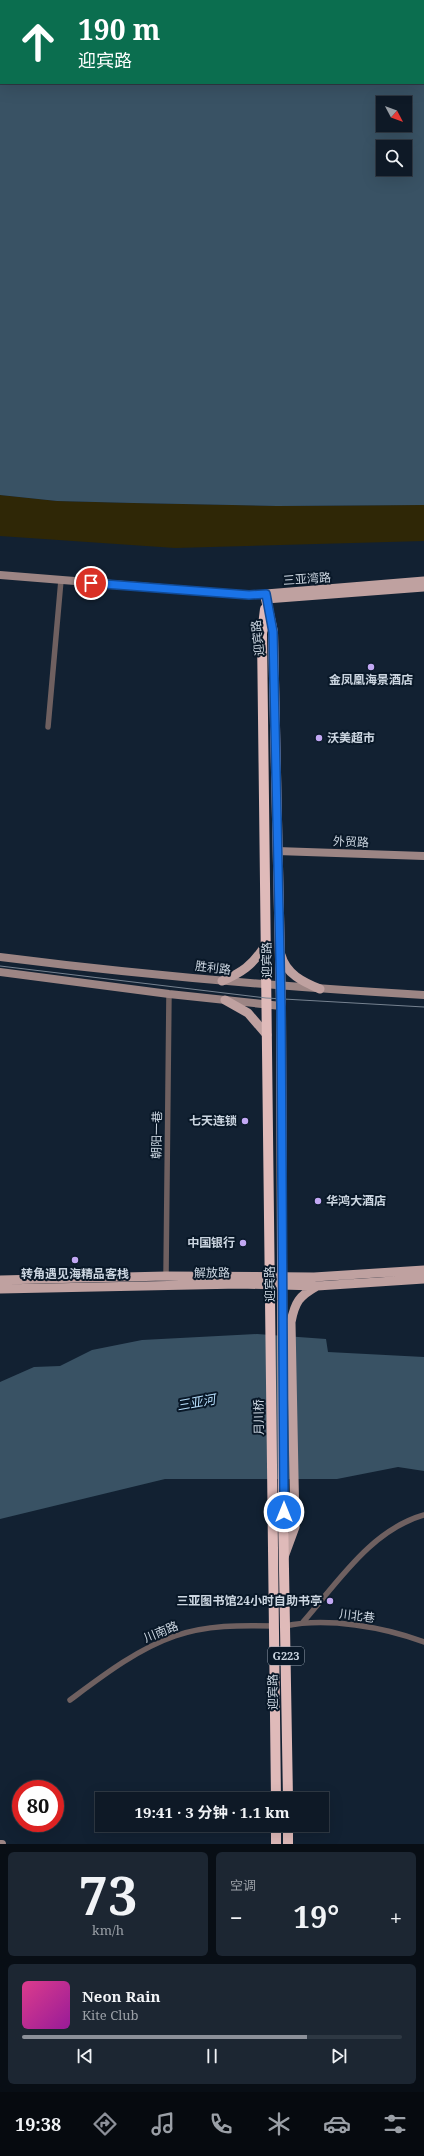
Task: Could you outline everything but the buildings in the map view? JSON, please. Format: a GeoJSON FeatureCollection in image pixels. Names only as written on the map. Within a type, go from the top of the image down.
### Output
{"type":"FeatureCollection","features":[{"type":"Feature","properties":{"kind":"highway","name":"迎宾路"},"geometry":{"type":"LineString","coordinates":[[266,597],[273,632],[281,1006],[283,1281],[287,1322]]}},
{"type":"Feature","properties":{"kind":"highway","name":"迎宾路"},"geometry":{"type":"LineString","coordinates":[[266,597],[262,634],[264,947],[267,1035],[270,1320]]}},
{"type":"Feature","properties":{"kind":"highway","name":"月川桥"},"geometry":{"type":"LineString","coordinates":[[270,1320],[279,1512]]}},
{"type":"Feature","properties":{"kind":"highway","name":"月川桥"},"geometry":{"type":"LineString","coordinates":[[279,1512],[287,1322]]}},
{"type":"Feature","properties":{"kind":"highway","name":"迎宾路"},"geometry":{"type":"LineString","coordinates":[[279,1512],[284,1558],[280,1626],[288,1792]]}},
{"type":"Feature","properties":{"kind":"highway","name":"迎宾路"},"geometry":{"type":"LineString","coordinates":[[276,1792],[280,1626],[279,1512]]}},
{"type":"Feature","properties":{"kind":"highway"},"geometry":{"type":"LineString","coordinates":[[276,1832],[276,1844]]}},
{"type":"Feature","properties":{"kind":"highway"},"geometry":{"type":"LineString","coordinates":[[288,1832],[288,1844]]}},
{"type":"Feature","properties":{"kind":"main road","name":"三亚湾路"},"geometry":{"type":"LineString","coordinates":[[0,575],[266,597],[424,587]]}},
{"type":"Feature","properties":{"kind":"main road","name":"三亚湾路"},"geometry":{"type":"LineString","coordinates":[[266,597],[424,581]]}},
{"type":"Feature","properties":{"kind":"main road","name":"外贸路"},"geometry":{"type":"LineString","coordinates":[[277,851],[424,856]]}},
{"type":"Feature","properties":{"kind":"main road"},"geometry":{"type":"LineString","coordinates":[[222,981],[243,972],[251,966],[264,947]]}},
{"type":"Feature","properties":{"kind":"main road"},"geometry":{"type":"LineString","coordinates":[[280,951],[284,964],[293,975],[320,990]]}},
{"type":"Feature","properties":{"kind":"main road","name":"胜利路"},"geometry":{"type":"LineString","coordinates":[[0,957],[107,970],[157,973],[266,986],[424,995]]}},
{"type":"Feature","properties":{"kind":"main road"},"geometry":{"type":"LineString","coordinates":[[0,972],[169,994],[281,1006]]}},
{"type":"Feature","properties":{"kind":"main road"},"geometry":{"type":"LineString","coordinates":[[225,1000],[253,1018],[267,1035]]}},
{"type":"Feature","properties":{"kind":"main road","name":"解放路"},"geometry":{"type":"LineString","coordinates":[[283,1281],[424,1270]]}},
{"type":"Feature","properties":{"kind":"main road","name":"解放路"},"geometry":{"type":"LineString","coordinates":[[0,1280],[166,1276],[270,1280],[317,1286],[424,1279]]}},
{"type":"Feature","properties":{"kind":"main road","name":"解放路"},"geometry":{"type":"LineString","coordinates":[[0,1290],[270,1280]]}},
{"type":"Feature","properties":{"kind":"main road"},"geometry":{"type":"LineString","coordinates":[[284,1558],[293,1535],[295,1514],[287,1322],[300,1297],[317,1286]]}},
{"type":"Feature","properties":{"kind":"street"},"geometry":{"type":"LineString","coordinates":[[48,727],[61,580]]}},
{"type":"Feature","properties":{"kind":"street","name":"朝阳一巷"},"geometry":{"type":"LineString","coordinates":[[166,1276],[169,994]]}},
{"type":"Feature","properties":{"kind":"street"},"geometry":{"type":"LineString","coordinates":[[303,1622],[368,1549],[387,1532],[413,1518],[424,1515]]}},
{"type":"Feature","properties":{"kind":"street","name":"川北巷"},"geometry":{"type":"LineString","coordinates":[[280,1626],[303,1622],[366,1626],[424,1642]]}},
{"type":"Feature","properties":{"kind":"street","name":"川南路"},"geometry":{"type":"LineString","coordinates":[[70,1700],[147,1649],[174,1636],[206,1629],[244,1625],[280,1626]]}},
{"type":"Feature","properties":{"kind":"sand"},"geometry":{"type":"Polygon","coordinates":[[[0,495],[57,501],[133,503],[277,506],[424,505],[424,541],[175,548],[0,536],[0,495]]]}},
{"type":"Feature","properties":{"kind":"water"},"geometry":{"type":"Polygon","coordinates":[[[0,84],[424,84],[424,505],[277,506],[57,501],[0,495],[0,84]]]}},
{"type":"Feature","properties":{"kind":"water","name":"三亚河"},"geometry":{"type":"Polygon","coordinates":[[[257,1334],[326,1339],[328,1352],[424,1357],[424,1471],[398,1467],[337,1479],[165,1479],[0,1519],[0,1382],[34,1367],[60,1366],[92,1350],[142,1340],[257,1334]]]}},
{"type":"Feature","properties":{"kind":"tram line"},"geometry":{"type":"LineString","coordinates":[[0,966],[266,998],[424,1007]]}},
{"type":"Feature","properties":{"kind":"place","name":"金凤凰海景酒店"},"geometry":{"type":"Point","coordinates":[371,667]}},
{"type":"Feature","properties":{"kind":"place","name":"沃美超市"},"geometry":{"type":"Point","coordinates":[319,738]}},
{"type":"Feature","properties":{"kind":"place","name":"七天连锁"},"geometry":{"type":"Point","coordinates":[245,1121]}},
{"type":"Feature","properties":{"kind":"place","name":"华鸿大酒店"},"geometry":{"type":"Point","coordinates":[318,1201]}},
{"type":"Feature","properties":{"kind":"place","name":"中国银行"},"geometry":{"type":"Point","coordinates":[243,1243]}},
{"type":"Feature","properties":{"kind":"place","name":"转角遇见海精品客栈"},"geometry":{"type":"Point","coordinates":[75,1260]}},
{"type":"Feature","properties":{"kind":"place","name":"三亚图书馆24小时自助书亭"},"geometry":{"type":"Point","coordinates":[330,1601]}},
{"type":"Feature","properties":{"kind":"route"},"geometry":{"type":"LineString","coordinates":[[91,583],[249,595],[266,594],[273,632],[281,1006],[284,1512]]}}]}
